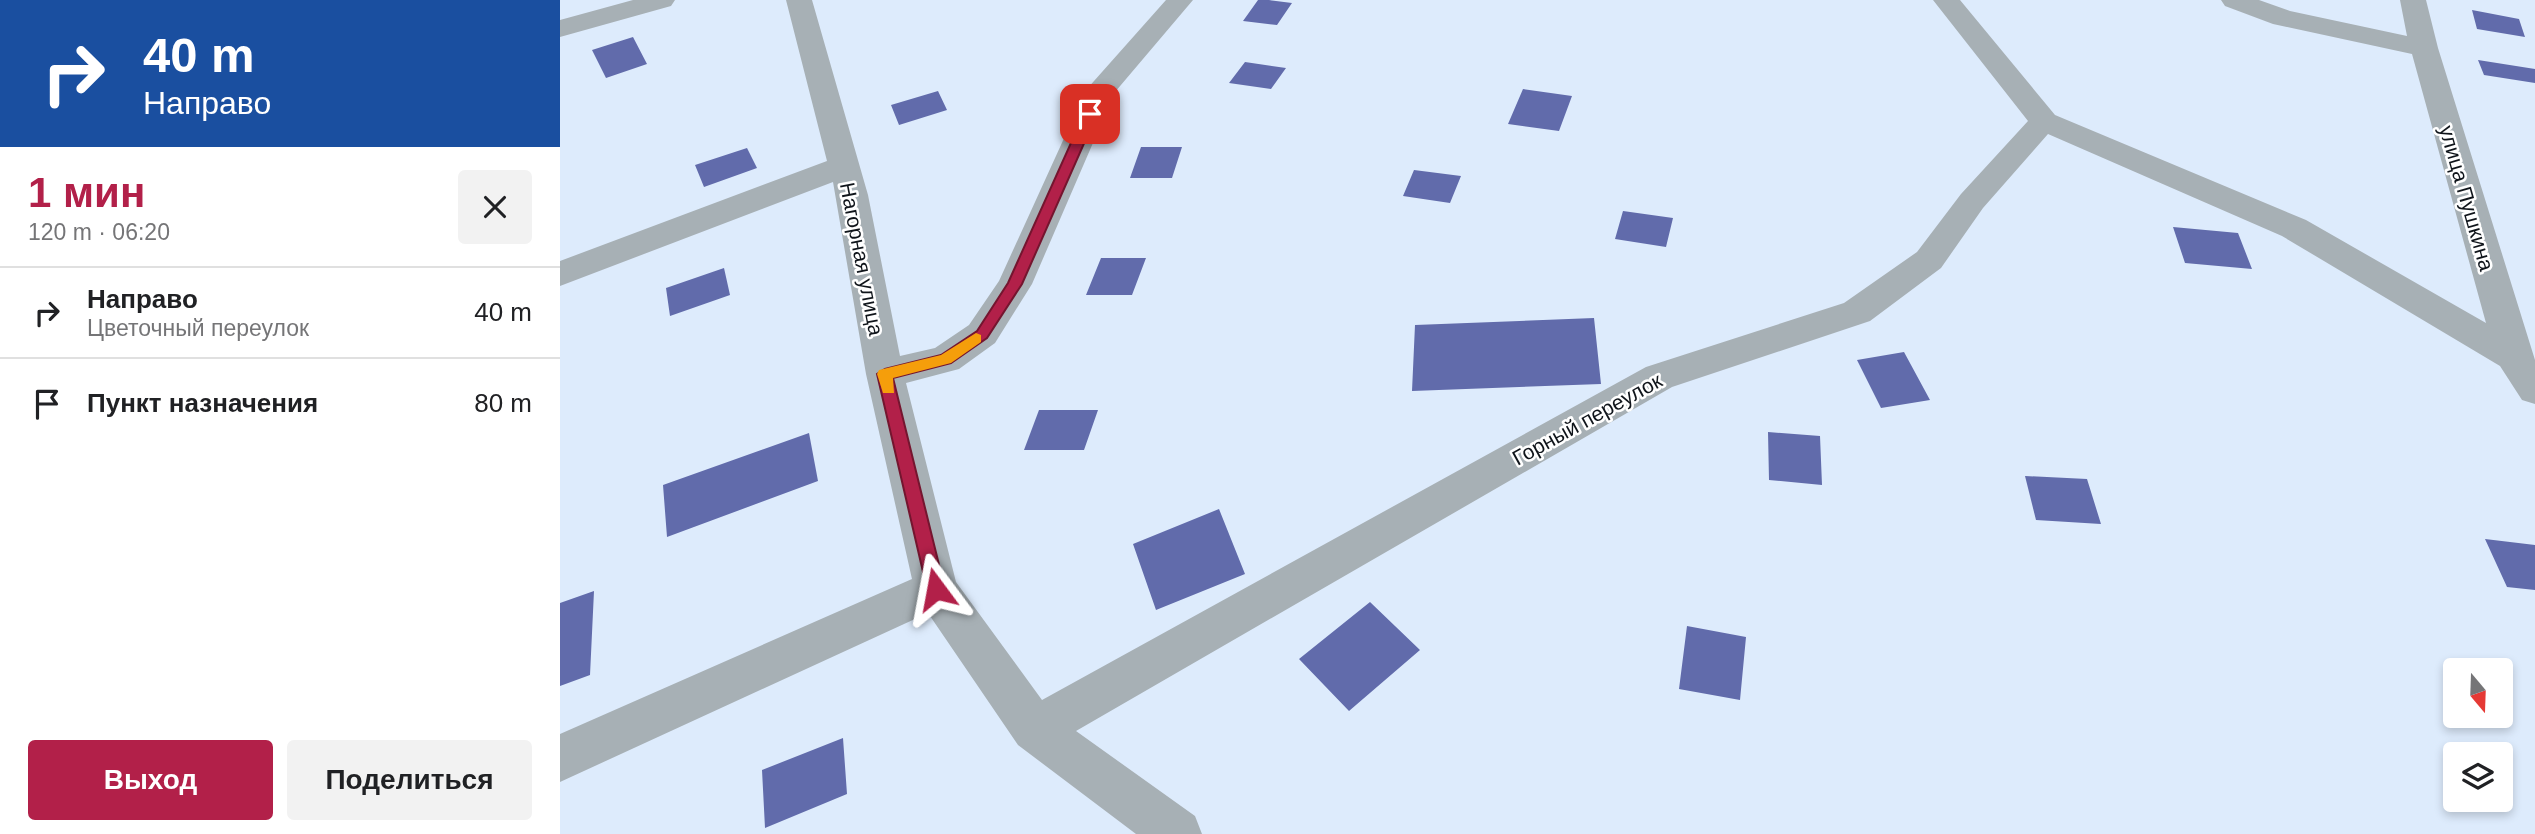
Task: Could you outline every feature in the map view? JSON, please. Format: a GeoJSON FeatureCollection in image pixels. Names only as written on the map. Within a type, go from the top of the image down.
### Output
{"type":"FeatureCollection","features":[{"type":"Feature","properties":{"kind":"street"},"geometry":{"type":"LineString","coordinates":[[560,29],[662,0]]}},
{"type":"Feature","properties":{"kind":"street","name":"Нагорная улица"},"geometry":{"type":"LineString","coordinates":[[799,0],[844,166],[885,374],[936,589],[1035,729],[1177,834]]}},
{"type":"Feature","properties":{"kind":"street"},"geometry":{"type":"LineString","coordinates":[[885,374],[946,359],[982,334],[1015,284],[1101,90],[1180,0]]}},
{"type":"Feature","properties":{"kind":"street"},"geometry":{"type":"LineString","coordinates":[[1946,0],[2044,121],[2122,157],[2294,228],[2513,356]]}},
{"type":"Feature","properties":{"kind":"street"},"geometry":{"type":"LineString","coordinates":[[2235,0],[2283,18],[2424,48]]}},
{"type":"Feature","properties":{"kind":"street","name":"улица Пушкина"},"geometry":{"type":"LineString","coordinates":[[2413,0],[2424,48],[2513,356],[2535,390]]}},
{"type":"Feature","properties":{"kind":"street","name":"Горный переулок"},"geometry":{"type":"LineString","coordinates":[[1035,729],[1659,377],[1857,312],[1929,260],[1972,201],[2044,121]]}},
{"type":"Feature","properties":{"kind":"street"},"geometry":{"type":"LineString","coordinates":[[560,274],[844,166]]}},
{"type":"Feature","properties":{"kind":"street"},"geometry":{"type":"LineString","coordinates":[[560,758],[936,589]]}},
{"type":"Feature","properties":{"kind":"building"},"geometry":{"type":"Polygon","coordinates":[[[1258,0],[1292,3],[1277,25],[1243,21],[1258,0]]]}},
{"type":"Feature","properties":{"kind":"building"},"geometry":{"type":"Polygon","coordinates":[[[2472,10],[2519,19],[2525,37],[2477,29],[2472,10]]]}},
{"type":"Feature","properties":{"kind":"building"},"geometry":{"type":"Polygon","coordinates":[[[633,37],[647,64],[606,78],[592,50],[633,37]]]}},
{"type":"Feature","properties":{"kind":"building"},"geometry":{"type":"Polygon","coordinates":[[[2478,60],[2535,69],[2535,83],[2484,75],[2478,60]]]}},
{"type":"Feature","properties":{"kind":"building"},"geometry":{"type":"Polygon","coordinates":[[[1245,62],[1286,68],[1271,89],[1229,83],[1245,62]]]}},
{"type":"Feature","properties":{"kind":"building"},"geometry":{"type":"Polygon","coordinates":[[[1523,89],[1572,96],[1559,131],[1508,124],[1523,89]]]}},
{"type":"Feature","properties":{"kind":"building"},"geometry":{"type":"Polygon","coordinates":[[[938,91],[947,110],[899,125],[891,105],[938,91]]]}},
{"type":"Feature","properties":{"kind":"building"},"geometry":{"type":"Polygon","coordinates":[[[1141,147],[1182,147],[1172,178],[1130,178],[1141,147]]]}},
{"type":"Feature","properties":{"kind":"building"},"geometry":{"type":"Polygon","coordinates":[[[747,148],[757,168],[704,187],[695,165],[747,148]]]}},
{"type":"Feature","properties":{"kind":"building"},"geometry":{"type":"Polygon","coordinates":[[[1414,170],[1461,176],[1450,203],[1403,196],[1414,170]]]}},
{"type":"Feature","properties":{"kind":"building"},"geometry":{"type":"Polygon","coordinates":[[[1623,211],[1673,218],[1666,247],[1615,239],[1623,211]]]}},
{"type":"Feature","properties":{"kind":"building"},"geometry":{"type":"Polygon","coordinates":[[[2173,227],[2238,233],[2252,269],[2185,263],[2173,227]]]}},
{"type":"Feature","properties":{"kind":"building"},"geometry":{"type":"Polygon","coordinates":[[[1101,258],[1146,258],[1132,295],[1086,295],[1101,258]]]}},
{"type":"Feature","properties":{"kind":"building"},"geometry":{"type":"Polygon","coordinates":[[[724,268],[730,295],[670,316],[666,288],[724,268]]]}},
{"type":"Feature","properties":{"kind":"building"},"geometry":{"type":"Polygon","coordinates":[[[1594,318],[1601,384],[1412,391],[1415,325],[1594,318]]]}},
{"type":"Feature","properties":{"kind":"building"},"geometry":{"type":"Polygon","coordinates":[[[1904,352],[1930,400],[1881,408],[1857,360],[1904,352]]]}},
{"type":"Feature","properties":{"kind":"building"},"geometry":{"type":"Polygon","coordinates":[[[1039,410],[1098,410],[1084,450],[1024,450],[1039,410]]]}},
{"type":"Feature","properties":{"kind":"building"},"geometry":{"type":"Polygon","coordinates":[[[1768,432],[1820,436],[1822,485],[1769,480],[1768,432]]]}},
{"type":"Feature","properties":{"kind":"building"},"geometry":{"type":"Polygon","coordinates":[[[809,433],[818,481],[667,537],[663,485],[809,433]]]}},
{"type":"Feature","properties":{"kind":"building"},"geometry":{"type":"Polygon","coordinates":[[[2025,476],[2087,479],[2101,524],[2036,520],[2025,476]]]}},
{"type":"Feature","properties":{"kind":"building"},"geometry":{"type":"Polygon","coordinates":[[[1219,509],[1245,574],[1156,610],[1133,544],[1219,509]]]}},
{"type":"Feature","properties":{"kind":"building"},"geometry":{"type":"Polygon","coordinates":[[[2485,539],[2535,545],[2535,590],[2507,587],[2485,539]]]}},
{"type":"Feature","properties":{"kind":"building"},"geometry":{"type":"Polygon","coordinates":[[[594,591],[590,675],[560,686],[560,603],[594,591]]]}},
{"type":"Feature","properties":{"kind":"building"},"geometry":{"type":"Polygon","coordinates":[[[1370,602],[1420,650],[1349,711],[1299,659],[1370,602]]]}},
{"type":"Feature","properties":{"kind":"building"},"geometry":{"type":"Polygon","coordinates":[[[1687,626],[1746,637],[1740,700],[1679,689],[1687,626]]]}},
{"type":"Feature","properties":{"kind":"building"},"geometry":{"type":"Polygon","coordinates":[[[843,738],[847,794],[765,828],[762,770],[843,738]]]}},
{"type":"Feature","properties":{"kind":"slow traffic"},"geometry":{"type":"LineString","coordinates":[[888,389],[885,374],[946,359],[976,339]]}},
{"type":"Feature","properties":{"kind":"route"},"geometry":{"type":"LineString","coordinates":[[936,589],[885,374],[946,359],[982,334],[1015,284],[1090,114]]}}]}
